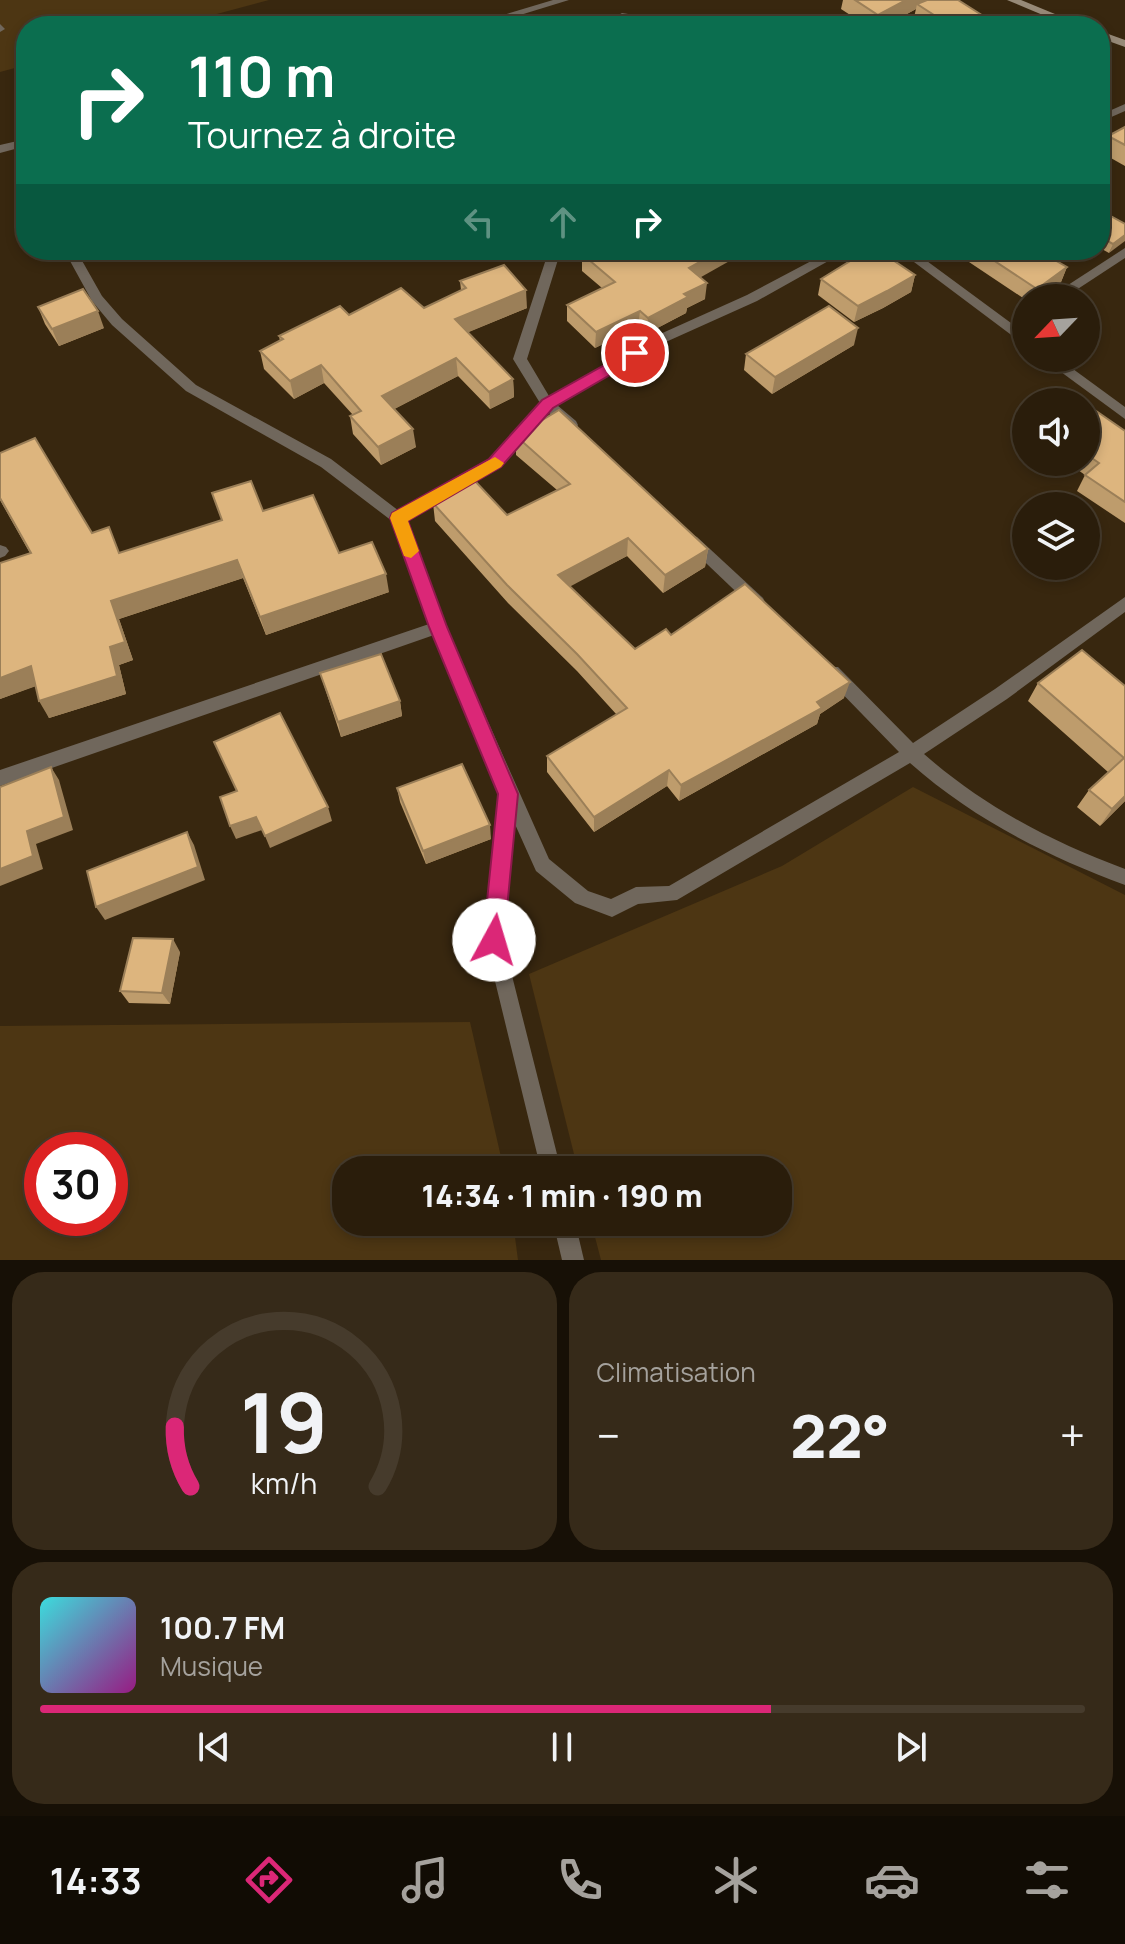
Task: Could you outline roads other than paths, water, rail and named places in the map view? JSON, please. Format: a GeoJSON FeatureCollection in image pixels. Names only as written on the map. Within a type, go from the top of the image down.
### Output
{"type":"FeatureCollection","features":[{"type":"Feature","properties":{"kind":"main road"},"geometry":{"type":"LineString","coordinates":[[1012,0],[1053,16]]}},
{"type":"Feature","properties":{"kind":"street"},"geometry":{"type":"LineString","coordinates":[[507,16],[564,0]]}},
{"type":"Feature","properties":{"kind":"street"},"geometry":{"type":"LineString","coordinates":[[1076,284],[1125,252]]}},
{"type":"Feature","properties":{"kind":"street"},"geometry":{"type":"LineString","coordinates":[[76,260],[97,298],[117,322],[191,388],[326,463],[398,518],[438,627],[508,794],[542,865],[582,897],[612,908],[636,896],[671,894],[912,753],[1001,694],[1125,603]]}},
{"type":"Feature","properties":{"kind":"street"},"geometry":{"type":"LineString","coordinates":[[552,260],[520,359],[547,404],[582,436]]}},
{"type":"Feature","properties":{"kind":"street"},"geometry":{"type":"LineString","coordinates":[[398,518],[495,463],[547,404],[663,338],[752,298],[823,260]]}},
{"type":"Feature","properties":{"kind":"street"},"geometry":{"type":"LineString","coordinates":[[917,260],[1011,330]]}},
{"type":"Feature","properties":{"kind":"street"},"geometry":{"type":"LineString","coordinates":[[1068,372],[1125,414]]}},
{"type":"Feature","properties":{"kind":"street"},"geometry":{"type":"LineString","coordinates":[[681,530],[773,617]]}},
{"type":"Feature","properties":{"kind":"street"},"geometry":{"type":"LineString","coordinates":[[0,778],[438,627]]}},
{"type":"Feature","properties":{"kind":"street"},"geometry":{"type":"LineString","coordinates":[[819,660],[912,753],[1024,834],[1090,865],[1125,877]]}},
{"type":"Feature","properties":{"kind":"street"},"geometry":{"type":"LineString","coordinates":[[508,794],[494,940],[548,1156]]}},
{"type":"Feature","properties":{"kind":"street"},"geometry":{"type":"LineString","coordinates":[[567,1236],[573,1260]]}}]}
